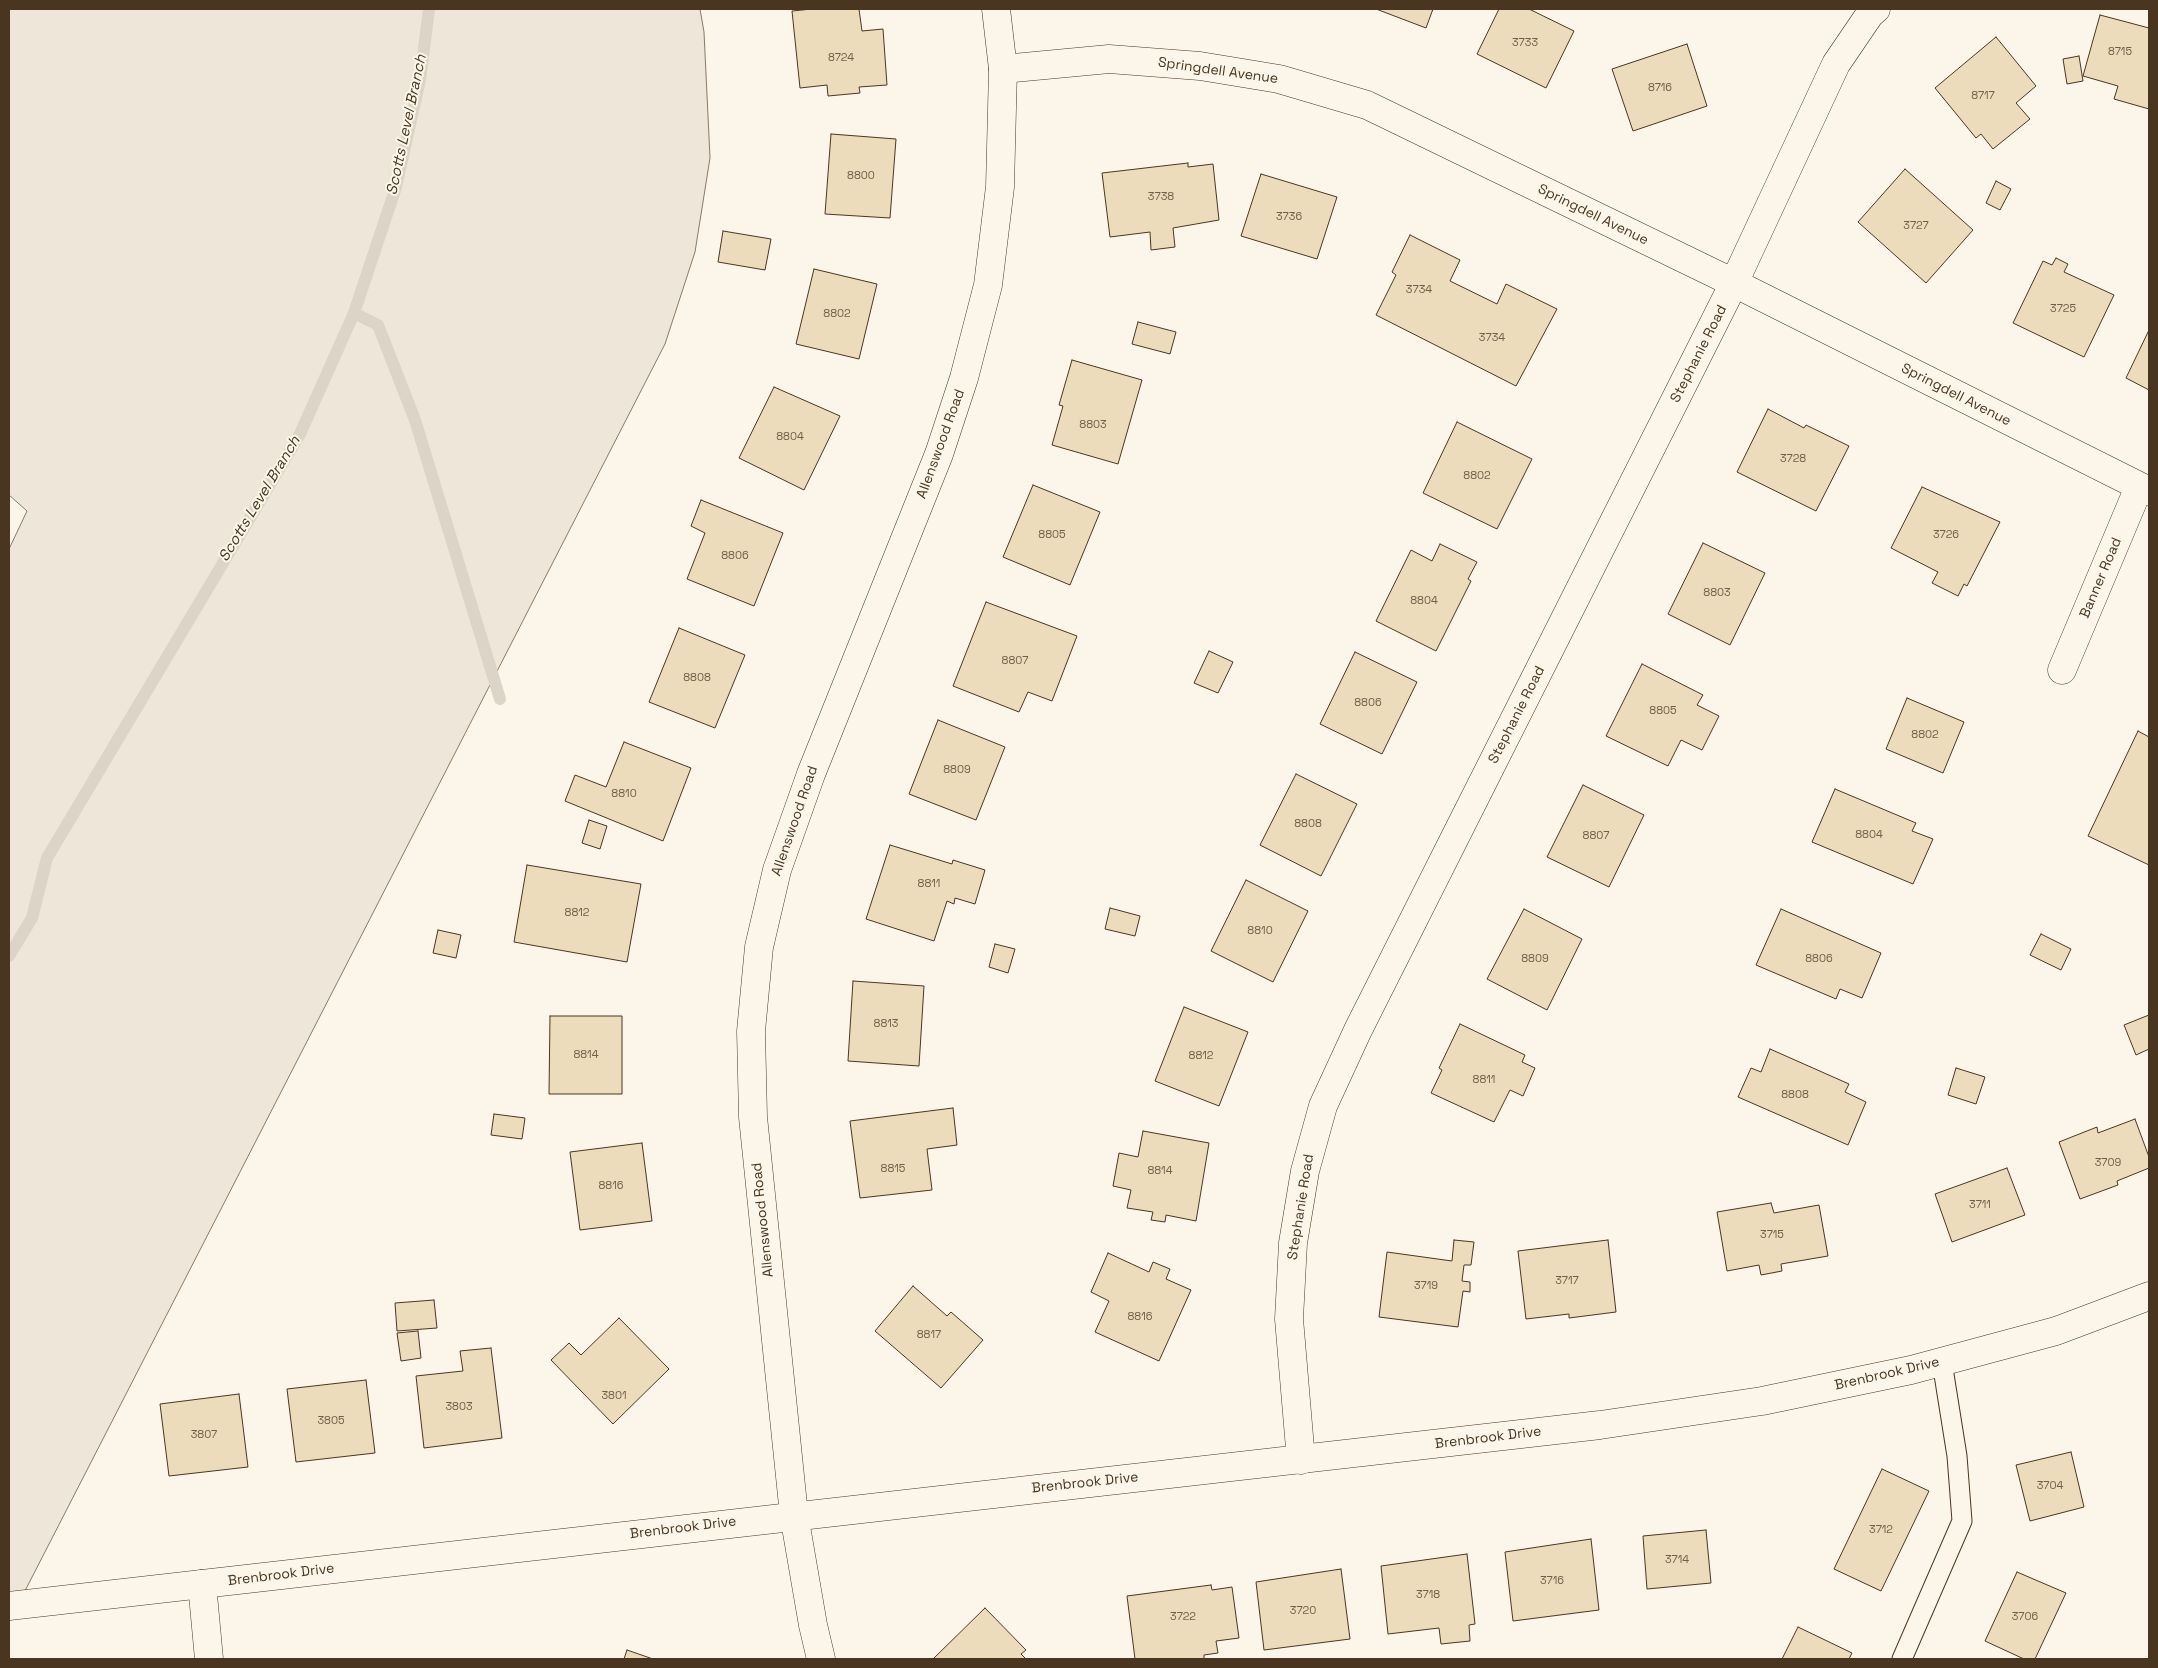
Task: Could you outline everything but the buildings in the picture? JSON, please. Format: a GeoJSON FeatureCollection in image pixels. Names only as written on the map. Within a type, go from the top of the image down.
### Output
{"type":"FeatureCollection","features":[{"type":"Feature","properties":{"kind":"street","name":"Allenswood Road"},"geometry":{"type":"LineString","coordinates":[[821,1659],[813,1625],[794,1515],[753,1117],[751,1031],[759,947],[777,870],[811,774],[939,454],[964,378],[988,285],[1000,187],[1003,68],[996,9]]}},
{"type":"Feature","properties":{"kind":"street","name":"Stephanie Road"},"geometry":{"type":"LineString","coordinates":[[1300,1460],[1289,1319],[1292,1243],[1305,1171],[1323,1106],[1358,1030],[1734,283],[1836,64],[1870,14],[1876,9]]}},
{"type":"Feature","properties":{"kind":"street","name":"Springdell Avenue"},"geometry":{"type":"LineString","coordinates":[[1003,68],[1109,58],[1200,66],[1279,79],[1367,105],[1734,283],[2144,489]]}},
{"type":"Feature","properties":{"kind":"street","name":"Banner Road"},"geometry":{"type":"LineString","coordinates":[[2062,670],[2144,489]]}},
{"type":"Feature","properties":{"kind":"street","name":"Brenbrook Drive"},"geometry":{"type":"LineString","coordinates":[[9,1606],[794,1515],[1600,1425],[1762,1401],[1942,1362],[2056,1331],[2149,1296]]}},
{"type":"Feature","properties":{"kind":"street"},"geometry":{"type":"LineString","coordinates":[[202,1584],[208,1659]]}},
{"type":"Feature","properties":{"kind":"lane"},"geometry":{"type":"LineString","coordinates":[[1902,1659],[1962,1521],[1957,1456],[1942,1362]]}},
{"type":"Feature","properties":{"kind":"shaded area"},"geometry":{"type":"Polygon","coordinates":[[[9,9],[700,9],[704,32],[710,158],[695,252],[665,344],[9,1622],[9,549],[27,511],[9,495],[9,9]]]}},
{"type":"Feature","properties":{"kind":"waterway","name":"Scotts Level Branch"},"geometry":{"type":"LineString","coordinates":[[9,956],[32,918],[47,858],[300,434],[354,313],[396,187],[420,80],[429,9]]}},
{"type":"Feature","properties":{"kind":"waterway"},"geometry":{"type":"LineString","coordinates":[[354,313],[378,325],[415,420],[500,699]]}}]}
